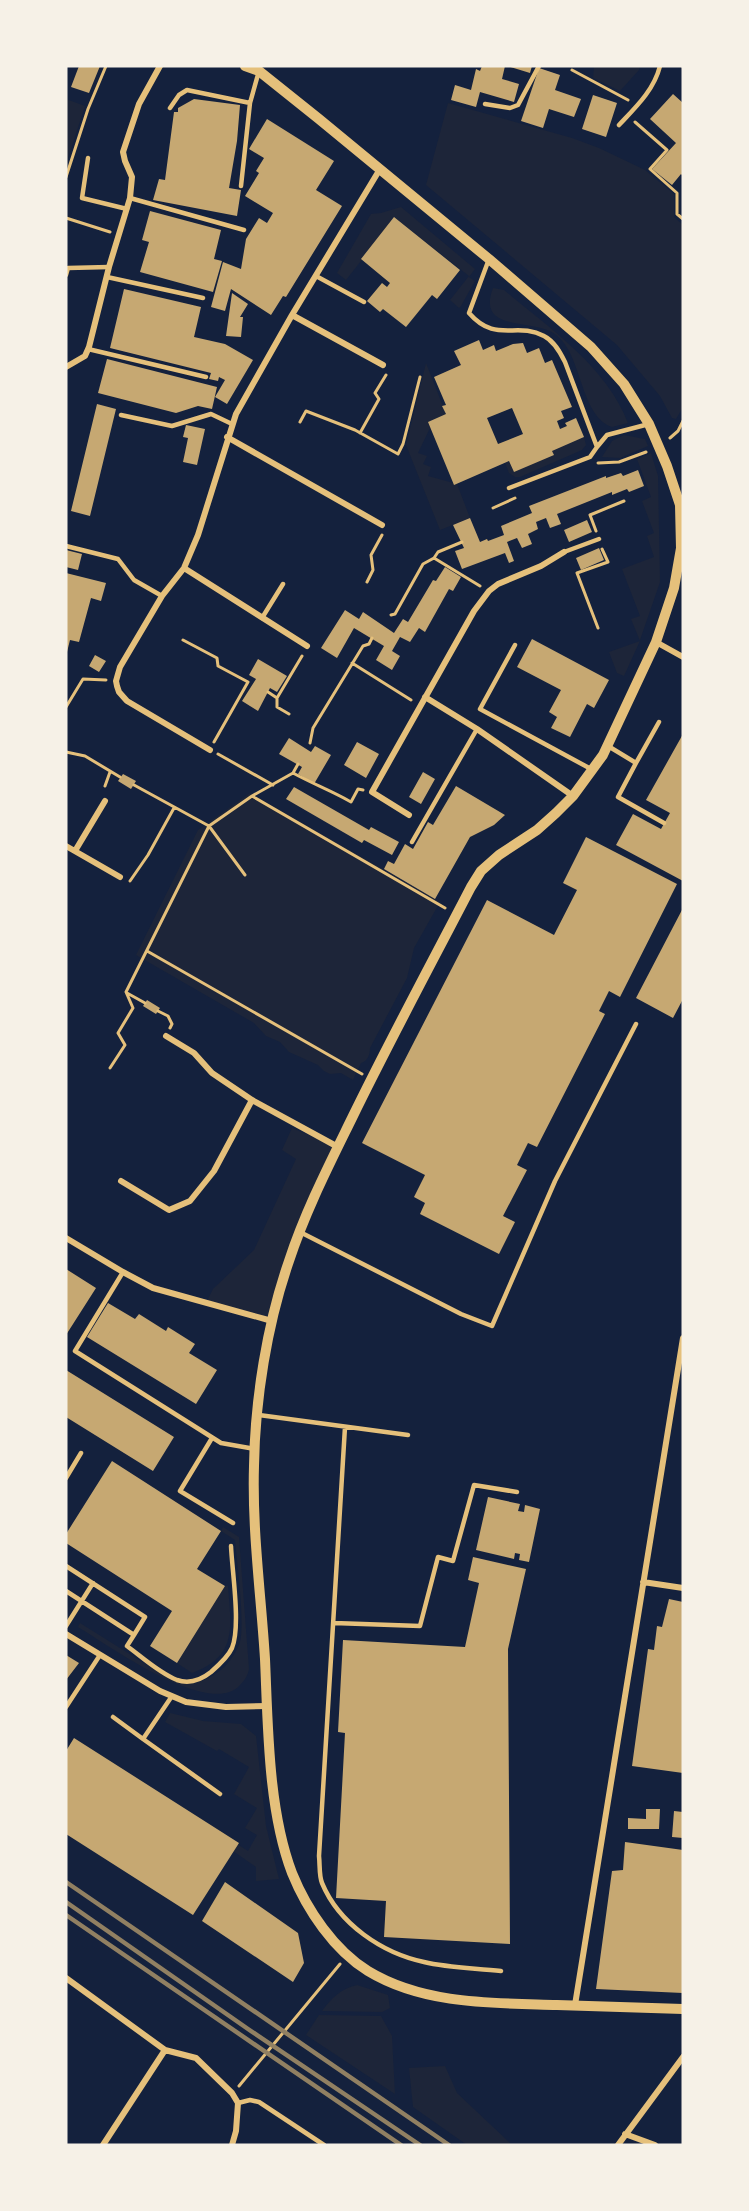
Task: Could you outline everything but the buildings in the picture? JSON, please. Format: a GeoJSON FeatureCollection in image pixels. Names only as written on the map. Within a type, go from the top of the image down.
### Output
{"type":"FeatureCollection","features":[{"type":"Feature","properties":{"kind":"street"},"geometry":{"type":"LineString","coordinates":[[66,367],[85,356],[88,349],[130,198],[132,177],[123,152],[139,104],[160,66]]}},
{"type":"Feature","properties":{"kind":"street"},"geometry":{"type":"LineString","coordinates":[[245,66],[255,68],[489,259],[591,348],[624,384],[649,424],[680,505],[681,548],[674,588],[656,642],[608,746],[573,796],[537,830],[498,855],[481,871],[456,915],[338,1147],[288,1263],[272,1321],[255,1449],[256,1529],[267,1706],[274,1788],[282,1838],[292,1872],[307,1904],[326,1931],[347,1956],[383,1979],[412,1990],[446,1998],[481,2002],[683,2009]]}},
{"type":"Feature","properties":{"kind":"street"},"geometry":{"type":"LineString","coordinates":[[210,750],[127,701],[119,692],[116,681],[120,667],[162,596],[184,568],[198,535],[232,424],[292,315],[380,169]]}},
{"type":"Feature","properties":{"kind":"street"},"geometry":{"type":"LineString","coordinates":[[292,315],[383,365]]}},
{"type":"Feature","properties":{"kind":"street"},"geometry":{"type":"LineString","coordinates":[[227,437],[382,525]]}},
{"type":"Feature","properties":{"kind":"street"},"geometry":{"type":"LineString","coordinates":[[409,815],[372,792],[474,611],[489,591],[498,584],[541,566],[564,552]]}},
{"type":"Feature","properties":{"kind":"street"},"geometry":{"type":"LineString","coordinates":[[184,568],[307,646]]}},
{"type":"Feature","properties":{"kind":"street"},"geometry":{"type":"LineString","coordinates":[[656,642],[683,657]]}},
{"type":"Feature","properties":{"kind":"street"},"geometry":{"type":"LineString","coordinates":[[425,697],[477,729],[573,796]]}},
{"type":"Feature","properties":{"kind":"street"},"geometry":{"type":"LineString","coordinates":[[75,851],[105,801]]}},
{"type":"Feature","properties":{"kind":"street"},"geometry":{"type":"LineString","coordinates":[[66,846],[120,877]]}},
{"type":"Feature","properties":{"kind":"street"},"geometry":{"type":"LineString","coordinates":[[166,1036],[194,1053],[212,1073],[252,1100],[338,1147]]}},
{"type":"Feature","properties":{"kind":"street"},"geometry":{"type":"LineString","coordinates":[[121,1181],[169,1210],[190,1201],[214,1171],[252,1100]]}},
{"type":"Feature","properties":{"kind":"street"},"geometry":{"type":"LineString","coordinates":[[66,1238],[153,1288],[272,1321]]}},
{"type":"Feature","properties":{"kind":"street"},"geometry":{"type":"LineString","coordinates":[[575,2005],[683,1338]]}},
{"type":"Feature","properties":{"kind":"street"},"geometry":{"type":"LineString","coordinates":[[643,1582],[683,1588]]}},
{"type":"Feature","properties":{"kind":"street"},"geometry":{"type":"LineString","coordinates":[[66,1634],[160,1691],[186,1702],[226,1707],[267,1706]]}},
{"type":"Feature","properties":{"kind":"street"},"geometry":{"type":"LineString","coordinates":[[66,1978],[165,2050],[196,2058],[232,2093],[238,2103],[236,2131],[232,2145]]}},
{"type":"Feature","properties":{"kind":"street"},"geometry":{"type":"LineString","coordinates":[[103,2145],[165,2050]]}},
{"type":"Feature","properties":{"kind":"street"},"geometry":{"type":"LineString","coordinates":[[618,2145],[683,2057]]}},
{"type":"Feature","properties":{"kind":"street"},"geometry":{"type":"LineString","coordinates":[[625,2134],[655,2145]]}},
{"type":"Feature","properties":{"kind":"lane"},"geometry":{"type":"LineString","coordinates":[[485,104],[510,108],[518,105],[539,66]]}},
{"type":"Feature","properties":{"kind":"lane"},"geometry":{"type":"LineString","coordinates":[[619,125],[638,105],[657,79],[660,66]]}},
{"type":"Feature","properties":{"kind":"lane"},"geometry":{"type":"LineString","coordinates":[[241,186],[255,68]]}},
{"type":"Feature","properties":{"kind":"lane"},"geometry":{"type":"LineString","coordinates":[[170,108],[179,94],[187,90],[250,103]]}},
{"type":"Feature","properties":{"kind":"lane"},"geometry":{"type":"LineString","coordinates":[[88,158],[82,198],[127,209]]}},
{"type":"Feature","properties":{"kind":"lane"},"geometry":{"type":"LineString","coordinates":[[130,198],[244,230]]}},
{"type":"Feature","properties":{"kind":"lane"},"geometry":{"type":"LineString","coordinates":[[489,259],[469,313],[478,323],[487,328],[500,331],[532,332],[545,336],[558,349],[597,447]]}},
{"type":"Feature","properties":{"kind":"lane"},"geometry":{"type":"LineString","coordinates":[[66,275],[68,268],[109,267]]}},
{"type":"Feature","properties":{"kind":"lane"},"geometry":{"type":"LineString","coordinates":[[316,276],[364,302]]}},
{"type":"Feature","properties":{"kind":"lane"},"geometry":{"type":"LineString","coordinates":[[107,277],[203,298]]}},
{"type":"Feature","properties":{"kind":"lane"},"geometry":{"type":"LineString","coordinates":[[88,349],[206,378]]}},
{"type":"Feature","properties":{"kind":"lane"},"geometry":{"type":"LineString","coordinates":[[121,415],[172,426],[211,414],[232,424]]}},
{"type":"Feature","properties":{"kind":"lane"},"geometry":{"type":"LineString","coordinates":[[509,488],[590,456],[607,435],[649,424]]}},
{"type":"Feature","properties":{"kind":"lane"},"geometry":{"type":"LineString","coordinates":[[564,552],[598,539]]}},
{"type":"Feature","properties":{"kind":"lane"},"geometry":{"type":"LineString","coordinates":[[66,546],[118,559],[134,580],[162,596]]}},
{"type":"Feature","properties":{"kind":"lane"},"geometry":{"type":"LineString","coordinates":[[262,618],[283,584]]}},
{"type":"Feature","properties":{"kind":"lane"},"geometry":{"type":"LineString","coordinates":[[515,645],[480,709],[593,770]]}},
{"type":"Feature","properties":{"kind":"lane"},"geometry":{"type":"LineString","coordinates":[[659,722],[618,797],[664,823]]}},
{"type":"Feature","properties":{"kind":"lane"},"geometry":{"type":"LineString","coordinates":[[412,842],[477,729]]}},
{"type":"Feature","properties":{"kind":"lane"},"geometry":{"type":"LineString","coordinates":[[608,746],[636,763]]}},
{"type":"Feature","properties":{"kind":"lane"},"geometry":{"type":"LineString","coordinates":[[300,1232],[461,1314],[492,1326],[555,1181],[636,1024]]}},
{"type":"Feature","properties":{"kind":"lane"},"geometry":{"type":"LineString","coordinates":[[123,1272],[75,1351],[221,1443],[255,1449]]}},
{"type":"Feature","properties":{"kind":"lane"},"geometry":{"type":"LineString","coordinates":[[258,1415],[408,1435]]}},
{"type":"Feature","properties":{"kind":"lane"},"geometry":{"type":"LineString","coordinates":[[345,1427],[319,1856],[321,1882],[335,1905],[352,1925],[375,1942],[396,1953],[423,1962],[501,1971]]}},
{"type":"Feature","properties":{"kind":"lane"},"geometry":{"type":"LineString","coordinates":[[212,1438],[180,1491],[233,1523]]}},
{"type":"Feature","properties":{"kind":"lane"},"geometry":{"type":"LineString","coordinates":[[66,1478],[81,1453]]}},
{"type":"Feature","properties":{"kind":"lane"},"geometry":{"type":"LineString","coordinates":[[334,1623],[420,1626],[438,1557],[453,1561],[474,1485],[517,1492]]}},
{"type":"Feature","properties":{"kind":"lane"},"geometry":{"type":"LineString","coordinates":[[66,1566],[145,1617],[127,1646],[177,1680],[192,1682],[208,1674],[232,1649],[236,1634],[231,1546]]}},
{"type":"Feature","properties":{"kind":"lane"},"geometry":{"type":"LineString","coordinates":[[66,1626],[93,1583]]}},
{"type":"Feature","properties":{"kind":"lane"},"geometry":{"type":"LineString","coordinates":[[66,1591],[134,1635]]}},
{"type":"Feature","properties":{"kind":"lane"},"geometry":{"type":"LineString","coordinates":[[66,1707],[100,1654]]}},
{"type":"Feature","properties":{"kind":"lane"},"geometry":{"type":"LineString","coordinates":[[143,1739],[172,1696]]}},
{"type":"Feature","properties":{"kind":"lane"},"geometry":{"type":"LineString","coordinates":[[113,1718],[220,1794]]}},
{"type":"Feature","properties":{"kind":"lane"},"geometry":{"type":"LineString","coordinates":[[238,2103],[250,2100],[259,2102],[324,2145]]}},
{"type":"Feature","properties":{"kind":"path"},"geometry":{"type":"LineString","coordinates":[[66,177],[88,109],[106,66]]}},
{"type":"Feature","properties":{"kind":"path"},"geometry":{"type":"LineString","coordinates":[[572,70],[638,105]]}},
{"type":"Feature","properties":{"kind":"path"},"geometry":{"type":"LineString","coordinates":[[628,116],[667,150],[650,169],[677,193],[677,214],[683,219]]}},
{"type":"Feature","properties":{"kind":"path"},"geometry":{"type":"LineString","coordinates":[[66,218],[119,235]]}},
{"type":"Feature","properties":{"kind":"path"},"geometry":{"type":"LineString","coordinates":[[360,433],[379,399],[375,393],[389,369],[383,365]]}},
{"type":"Feature","properties":{"kind":"path"},"geometry":{"type":"LineString","coordinates":[[300,422],[306,411],[360,433],[398,454],[403,444],[420,377]]}},
{"type":"Feature","properties":{"kind":"path"},"geometry":{"type":"LineString","coordinates":[[659,447],[678,431],[683,421]]}},
{"type":"Feature","properties":{"kind":"path"},"geometry":{"type":"LineString","coordinates":[[598,628],[577,573],[608,562],[590,515],[624,501]]}},
{"type":"Feature","properties":{"kind":"path"},"geometry":{"type":"LineString","coordinates":[[367,582],[373,570],[371,555],[386,527],[382,525]]}},
{"type":"Feature","properties":{"kind":"path"},"geometry":{"type":"LineString","coordinates":[[390,615],[394,614],[423,564],[434,558],[438,552],[462,542]]}},
{"type":"Feature","properties":{"kind":"path"},"geometry":{"type":"LineString","coordinates":[[434,558],[489,591]]}},
{"type":"Feature","properties":{"kind":"path"},"geometry":{"type":"LineString","coordinates":[[310,743],[313,728],[363,646],[369,644],[372,638]]}},
{"type":"Feature","properties":{"kind":"path"},"geometry":{"type":"LineString","coordinates":[[183,640],[217,658],[218,666],[248,682],[210,750],[273,784]]}},
{"type":"Feature","properties":{"kind":"path"},"geometry":{"type":"LineString","coordinates":[[289,714],[277,707],[277,698],[307,646]]}},
{"type":"Feature","properties":{"kind":"path"},"geometry":{"type":"LineString","coordinates":[[352,663],[420,706]]}},
{"type":"Feature","properties":{"kind":"path"},"geometry":{"type":"LineString","coordinates":[[66,707],[83,679],[116,681]]}},
{"type":"Feature","properties":{"kind":"path"},"geometry":{"type":"LineString","coordinates":[[268,692],[277,698]]}},
{"type":"Feature","properties":{"kind":"path"},"geometry":{"type":"LineString","coordinates":[[66,752],[85,756],[120,777]]}},
{"type":"Feature","properties":{"kind":"path"},"geometry":{"type":"LineString","coordinates":[[126,992],[209,826],[252,796],[293,773],[298,764]]}},
{"type":"Feature","properties":{"kind":"path"},"geometry":{"type":"LineString","coordinates":[[105,786],[110,772]]}},
{"type":"Feature","properties":{"kind":"path"},"geometry":{"type":"LineString","coordinates":[[293,773],[351,802],[358,789],[372,792]]}},
{"type":"Feature","properties":{"kind":"path"},"geometry":{"type":"LineString","coordinates":[[134,784],[209,826],[245,875]]}},
{"type":"Feature","properties":{"kind":"path"},"geometry":{"type":"LineString","coordinates":[[252,796],[456,915]]}},
{"type":"Feature","properties":{"kind":"path"},"geometry":{"type":"LineString","coordinates":[[120,877],[131,881],[175,807]]}},
{"type":"Feature","properties":{"kind":"path"},"geometry":{"type":"LineString","coordinates":[[147,951],[371,1080]]}},
{"type":"Feature","properties":{"kind":"path"},"geometry":{"type":"LineString","coordinates":[[126,992],[145,1003]]}},
{"type":"Feature","properties":{"kind":"path"},"geometry":{"type":"LineString","coordinates":[[110,1068],[124,1045],[118,1033],[134,1008],[126,992]]}},
{"type":"Feature","properties":{"kind":"path"},"geometry":{"type":"LineString","coordinates":[[158,1011],[168,1016],[172,1024],[166,1036]]}},
{"type":"Feature","properties":{"kind":"path"},"geometry":{"type":"LineString","coordinates":[[232,2093],[347,1956]]}},
{"type":"Feature","properties":{"kind":"shaded area"},"geometry":{"type":"Polygon","coordinates":[[[594,66],[640,66],[620,91],[593,78],[594,66]]]}},
{"type":"Feature","properties":{"kind":"shaded area"},"geometry":{"type":"Polygon","coordinates":[[[66,99],[85,106],[66,164],[66,99]]]}},
{"type":"Feature","properties":{"kind":"shaded area"},"geometry":{"type":"Polygon","coordinates":[[[448,103],[572,138],[599,148],[645,170],[674,194],[674,217],[683,225],[683,407],[676,419],[672,418],[660,396],[617,345],[426,185],[448,103]]]}},
{"type":"Feature","properties":{"kind":"shaded area"},"geometry":{"type":"Polygon","coordinates":[[[401,207],[475,269],[469,277],[475,281],[459,308],[450,300],[469,276],[395,218],[346,280],[337,273],[371,214],[401,207]]]}},
{"type":"Feature","properties":{"kind":"shaded area"},"geometry":{"type":"Polygon","coordinates":[[[493,288],[504,290],[575,349],[606,384],[628,423],[612,427],[601,420],[587,398],[571,355],[555,334],[534,326],[509,322],[492,312],[490,302],[493,288]]]}},
{"type":"Feature","properties":{"kind":"shaded area"},"geometry":{"type":"Polygon","coordinates":[[[426,363],[446,414],[428,422],[430,428],[418,453],[427,456],[423,464],[431,467],[428,476],[457,484],[470,518],[440,530],[406,445],[426,363]]]}},
{"type":"Feature","properties":{"kind":"shaded area"},"geometry":{"type":"Polygon","coordinates":[[[624,435],[645,439],[648,446],[620,458],[602,457],[612,441],[624,435]]]}},
{"type":"Feature","properties":{"kind":"shaded area"},"geometry":{"type":"Polygon","coordinates":[[[584,437],[586,445],[582,450],[520,477],[509,473],[505,463],[509,461],[514,472],[584,437]]]}},
{"type":"Feature","properties":{"kind":"shaded area"},"geometry":{"type":"Polygon","coordinates":[[[651,453],[658,476],[660,582],[640,641],[631,619],[640,616],[622,569],[654,557],[647,536],[654,533],[642,501],[651,497],[637,459],[651,453]]]}},
{"type":"Feature","properties":{"kind":"shaded area"},"geometry":{"type":"Polygon","coordinates":[[[640,641],[624,676],[617,673],[609,652],[640,641]]]}},
{"type":"Feature","properties":{"kind":"shaded area"},"geometry":{"type":"Polygon","coordinates":[[[250,793],[440,902],[414,948],[407,978],[370,1048],[368,1057],[361,1063],[353,1080],[341,1073],[330,1074],[318,1065],[289,1052],[280,1042],[266,1036],[254,1023],[136,955],[198,830],[250,793]]]}},
{"type":"Feature","properties":{"kind":"shaded area"},"geometry":{"type":"Polygon","coordinates":[[[292,1128],[338,1147],[272,1321],[206,1303],[213,1289],[254,1250],[296,1159],[282,1150],[292,1128]]]}},
{"type":"Feature","properties":{"kind":"shaded area"},"geometry":{"type":"Polygon","coordinates":[[[223,1527],[239,1537],[249,1669],[240,1685],[226,1693],[206,1693],[183,1686],[159,1676],[78,1627],[80,1623],[171,1680],[194,1683],[219,1671],[236,1651],[241,1633],[235,1540],[221,1531],[223,1527]]]}},
{"type":"Feature","properties":{"kind":"shaded area"},"geometry":{"type":"Polygon","coordinates":[[[225,1586],[228,1586],[230,1627],[224,1649],[207,1666],[192,1673],[177,1663],[225,1586]]]}},
{"type":"Feature","properties":{"kind":"shaded area"},"geometry":{"type":"Polygon","coordinates":[[[170,1713],[203,1721],[241,1724],[256,1736],[266,1826],[279,1879],[256,1881],[256,1867],[233,1851],[237,1844],[248,1851],[257,1835],[245,1828],[257,1808],[234,1794],[249,1767],[165,1722],[170,1713]]]}},
{"type":"Feature","properties":{"kind":"shaded area"},"geometry":{"type":"Polygon","coordinates":[[[357,1985],[388,1995],[390,2008],[382,2012],[322,2011],[337,1995],[357,1985]]]}},
{"type":"Feature","properties":{"kind":"shaded area"},"geometry":{"type":"Polygon","coordinates":[[[319,2015],[381,2016],[392,2036],[395,2094],[306,2035],[319,2015]]]}},
{"type":"Feature","properties":{"kind":"shaded area"},"geometry":{"type":"Polygon","coordinates":[[[445,2066],[457,2093],[512,2145],[467,2145],[413,2107],[409,2068],[445,2066]]]}},
{"type":"Feature","properties":{"kind":"railway"},"geometry":{"type":"LineString","coordinates":[[66,1882],[449,2145]]}},
{"type":"Feature","properties":{"kind":"railway"},"geometry":{"type":"LineString","coordinates":[[66,1902],[420,2145]]}},
{"type":"Feature","properties":{"kind":"railway"},"geometry":{"type":"LineString","coordinates":[[66,1915],[401,2145]]}}]}
